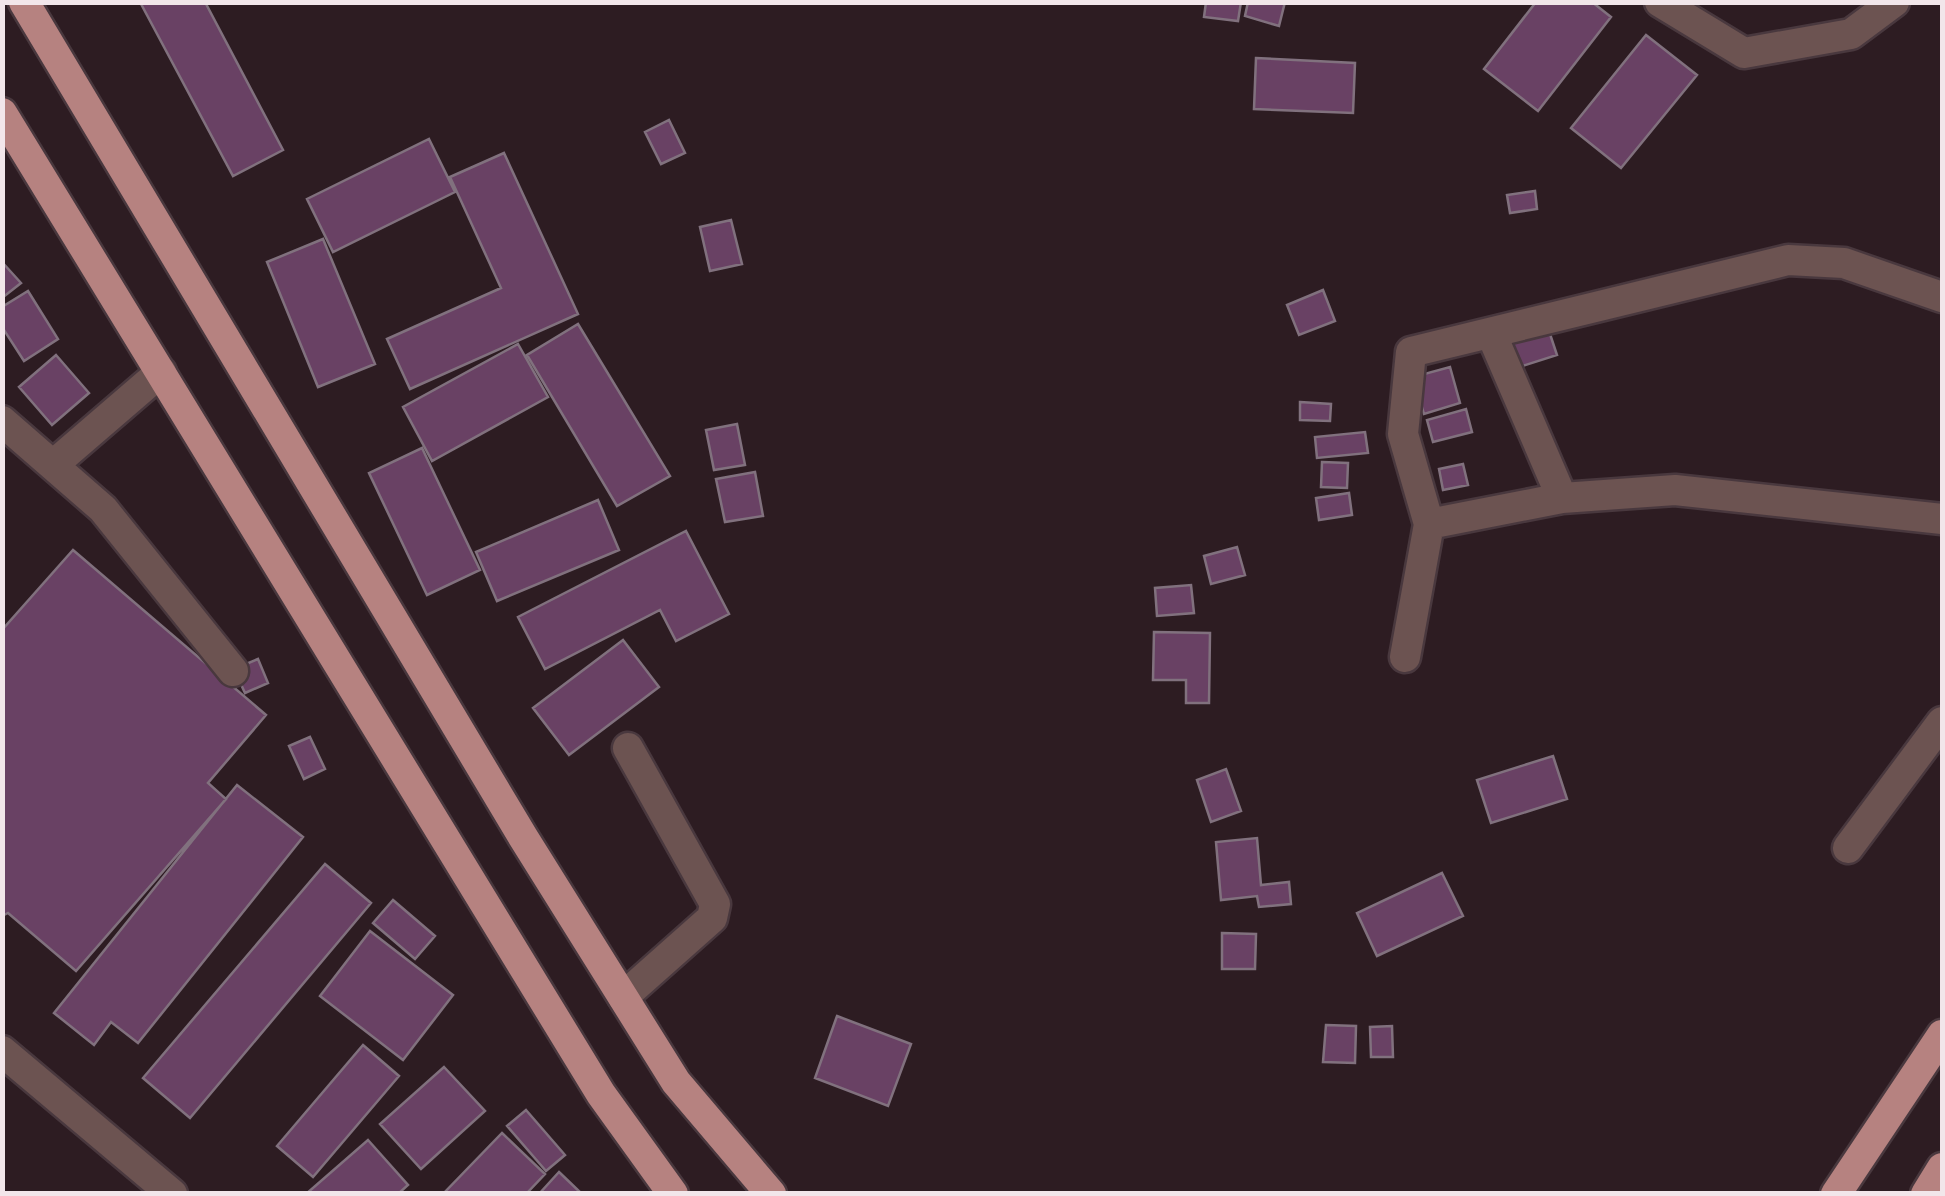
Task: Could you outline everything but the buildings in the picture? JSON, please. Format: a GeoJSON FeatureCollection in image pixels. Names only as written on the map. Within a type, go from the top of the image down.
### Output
{"type":"FeatureCollection","features":[{"type":"Feature","properties":{"kind":"main road"},"geometry":{"type":"LineString","coordinates":[[24,2],[623,998],[676,1082],[771,1194]]}},
{"type":"Feature","properties":{"kind":"main road"},"geometry":{"type":"LineString","coordinates":[[2,113],[601,1094],[673,1194]]}},
{"type":"Feature","properties":{"kind":"main road"},"geometry":{"type":"LineString","coordinates":[[1836,1194],[1942,1035]]}},
{"type":"Feature","properties":{"kind":"main road"},"geometry":{"type":"LineString","coordinates":[[1926,1194],[1942,1168]]}},
{"type":"Feature","properties":{"kind":"street"},"geometry":{"type":"LineString","coordinates":[[1660,2],[1744,53],[1851,34],[1894,2]]}},
{"type":"Feature","properties":{"kind":"street"},"geometry":{"type":"LineString","coordinates":[[1404,657],[1429,524],[1403,434],[1412,352],[1788,260],[1844,263],[1942,297]]}},
{"type":"Feature","properties":{"kind":"street"},"geometry":{"type":"LineString","coordinates":[[1491,332],[1562,498]]}},
{"type":"Feature","properties":{"kind":"street"},"geometry":{"type":"LineString","coordinates":[[53,465],[161,372]]}},
{"type":"Feature","properties":{"kind":"street"},"geometry":{"type":"LineString","coordinates":[[5,428],[102,510],[233,671]]}},
{"type":"Feature","properties":{"kind":"street"},"geometry":{"type":"LineString","coordinates":[[1429,524],[1562,498],[1674,490],[1942,519]]}},
{"type":"Feature","properties":{"kind":"street"},"geometry":{"type":"LineString","coordinates":[[1848,848],[1942,722]]}},
{"type":"Feature","properties":{"kind":"street"},"geometry":{"type":"LineString","coordinates":[[623,998],[712,918],[715,904],[628,748]]}},
{"type":"Feature","properties":{"kind":"street"},"geometry":{"type":"LineString","coordinates":[[2,1050],[172,1194]]}}]}
